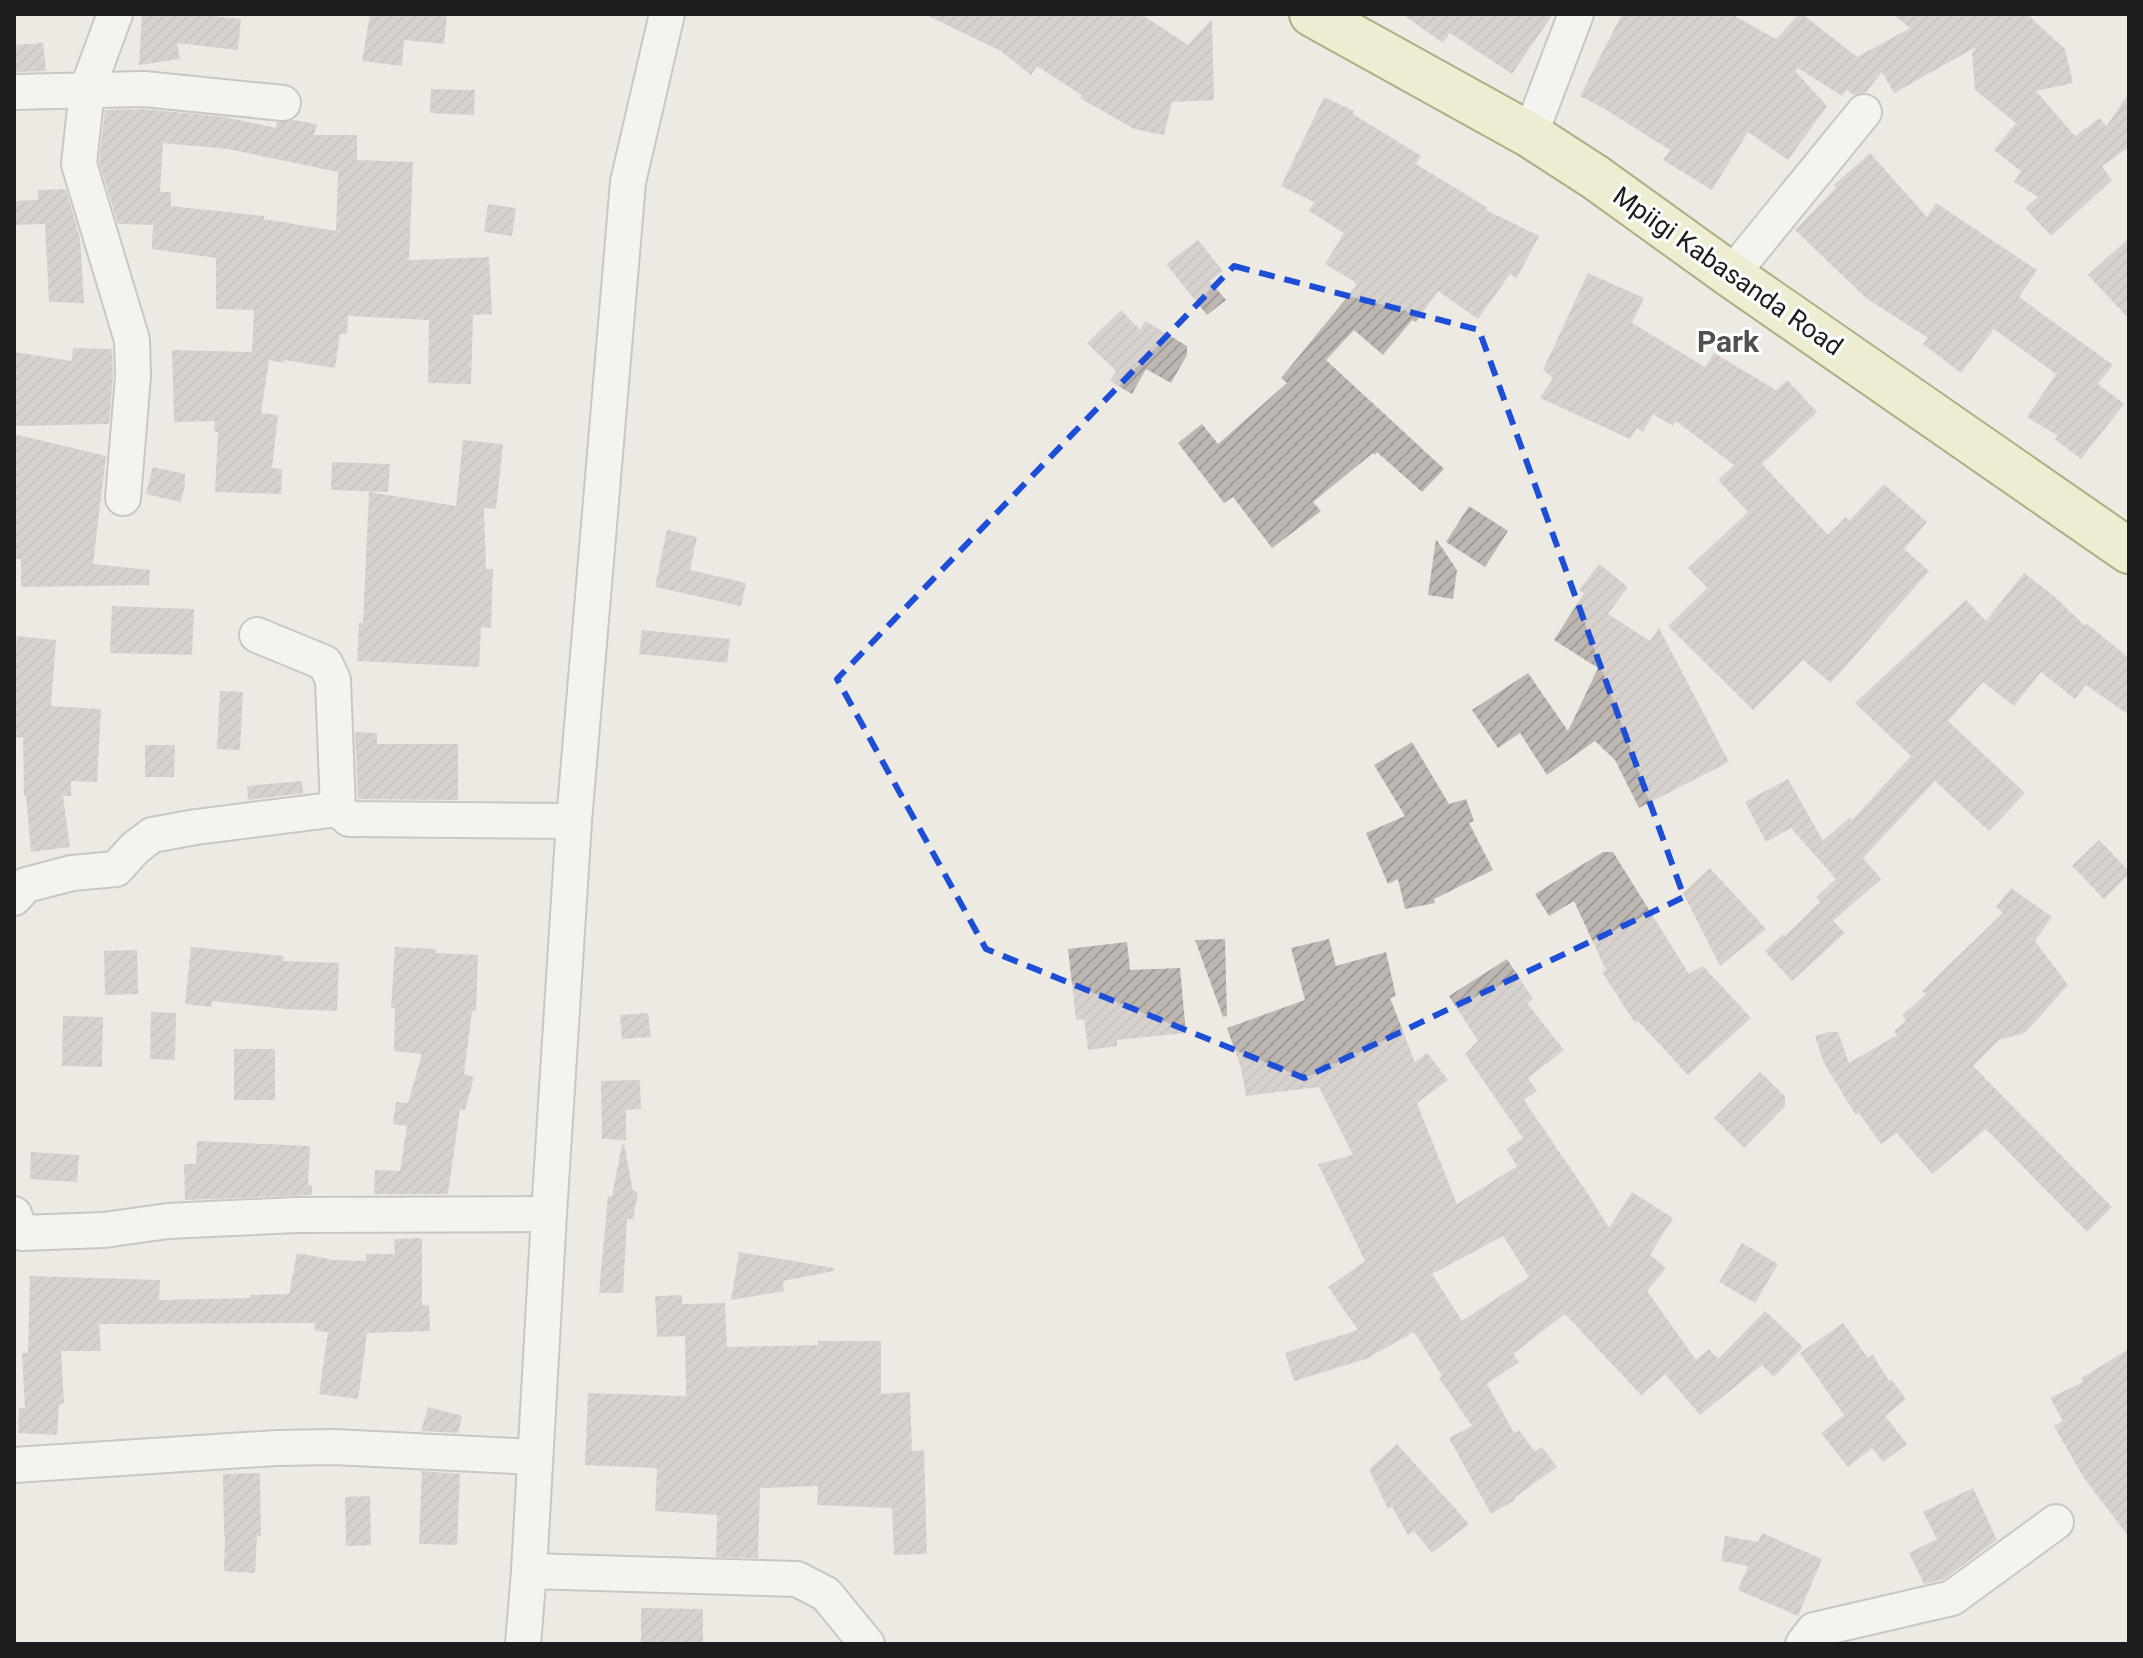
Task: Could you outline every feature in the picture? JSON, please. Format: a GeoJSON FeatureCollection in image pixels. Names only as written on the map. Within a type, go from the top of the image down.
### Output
{"type":"FeatureCollection","features":[{"type":"Feature","properties":{"kind":"main road","name":"Mpiigi Kabasanda Road"},"geometry":{"type":"LineString","coordinates":[[1312,14],[1530,135],[1595,177],[2129,551]]}},
{"type":"Feature","properties":{"kind":"street"},"geometry":{"type":"LineString","coordinates":[[115,14],[87,90],[79,164],[132,340],[133,376],[123,498]]}},
{"type":"Feature","properties":{"kind":"street"},"geometry":{"type":"LineString","coordinates":[[523,1644],[574,821],[628,182],[667,14]]}},
{"type":"Feature","properties":{"kind":"street"},"geometry":{"type":"LineString","coordinates":[[1530,135],[1576,14]]}},
{"type":"Feature","properties":{"kind":"street"},"geometry":{"type":"LineString","coordinates":[[14,92],[144,89],[283,103]]}},
{"type":"Feature","properties":{"kind":"street"},"geometry":{"type":"LineString","coordinates":[[1731,275],[1864,112]]}},
{"type":"Feature","properties":{"kind":"street"},"geometry":{"type":"LineString","coordinates":[[257,635],[325,663],[333,680],[338,809],[349,819],[574,821]]}},
{"type":"Feature","properties":{"kind":"street"},"geometry":{"type":"LineString","coordinates":[[14,898],[26,885],[72,873],[116,869],[152,835],[338,809]]}},
{"type":"Feature","properties":{"kind":"street"},"geometry":{"type":"LineString","coordinates":[[14,1214],[21,1233],[60,1233],[168,1221],[296,1215],[549,1214]]}},
{"type":"Feature","properties":{"kind":"street"},"geometry":{"type":"LineString","coordinates":[[14,1465],[334,1447],[535,1457]]}},
{"type":"Feature","properties":{"kind":"street"},"geometry":{"type":"LineString","coordinates":[[1803,1644],[1814,1630],[1952,1598],[2056,1522]]}},
{"type":"Feature","properties":{"kind":"street"},"geometry":{"type":"LineString","coordinates":[[529,1571],[797,1579],[826,1594],[867,1644]]}},
{"type":"Feature","properties":{"kind":"highlighted area"},"geometry":{"type":"Polygon","coordinates":[[[1234,266],[1479,330],[1684,897],[1304,1078],[986,949],[837,679],[1234,266]]]}},
{"type":"Feature","properties":{"kind":"building"},"geometry":{"type":"Polygon","coordinates":[[[142,14],[196,14],[241,19],[238,50],[177,43],[180,59],[139,65],[142,14]]]}},
{"type":"Feature","properties":{"kind":"building"},"geometry":{"type":"Polygon","coordinates":[[[370,14],[447,14],[444,44],[404,40],[402,66],[362,61],[370,14]]]}},
{"type":"Feature","properties":{"kind":"building"},"geometry":{"type":"Polygon","coordinates":[[[924,14],[1141,14],[1188,45],[1212,19],[1214,100],[1172,102],[1164,135],[1134,129],[1080,98],[1083,96],[1037,66],[1031,75],[1001,51],[924,14]]]}},
{"type":"Feature","properties":{"kind":"building"},"geometry":{"type":"Polygon","coordinates":[[[1402,14],[1553,14],[1512,74],[1450,33],[1443,43],[1402,14]]]}},
{"type":"Feature","properties":{"kind":"building"},"geometry":{"type":"Polygon","coordinates":[[[1622,14],[1731,14],[1776,39],[1802,14],[1857,57],[1910,28],[1893,14],[2036,14],[2030,17],[2065,49],[2073,83],[2036,91],[2075,136],[2100,118],[2106,127],[2129,93],[2129,147],[2102,166],[2112,180],[2051,236],[2025,208],[2038,197],[2014,182],[2021,171],[1994,150],[2016,123],[1975,90],[1972,53],[1976,47],[1894,93],[1882,72],[1866,92],[1854,95],[1847,90],[1842,96],[1798,68],[1795,71],[1827,106],[1788,160],[1748,132],[1712,190],[1663,160],[1670,150],[1580,96],[1622,14]]]}},
{"type":"Feature","properties":{"kind":"building"},"geometry":{"type":"Polygon","coordinates":[[[43,43],[46,71],[14,72],[14,45],[43,43]]]}},
{"type":"Feature","properties":{"kind":"building"},"geometry":{"type":"Polygon","coordinates":[[[431,89],[475,90],[474,115],[430,113],[431,89]]]}},
{"type":"Feature","properties":{"kind":"building"},"geometry":{"type":"Polygon","coordinates":[[[1324,97],[1354,111],[1353,114],[1421,156],[1416,164],[1488,208],[1486,210],[1539,236],[1517,278],[1510,274],[1478,319],[1438,291],[1416,322],[1412,320],[1383,355],[1354,330],[1326,360],[1444,469],[1422,492],[1377,452],[1375,455],[1373,453],[1313,502],[1321,511],[1272,548],[1233,497],[1224,503],[1178,443],[1202,424],[1218,444],[1287,383],[1281,378],[1357,285],[1325,264],[1344,233],[1309,211],[1314,202],[1281,186],[1324,97]]]}},
{"type":"Feature","properties":{"kind":"building"},"geometry":{"type":"Polygon","coordinates":[[[143,109],[224,117],[276,128],[277,122],[293,120],[317,124],[314,135],[357,135],[357,160],[413,162],[409,260],[489,257],[492,314],[473,315],[471,384],[428,383],[429,320],[348,316],[347,334],[340,334],[335,368],[269,360],[261,413],[278,415],[272,468],[282,469],[281,494],[215,492],[218,432],[214,431],[215,421],[174,422],[172,350],[252,352],[254,310],[216,309],[216,258],[152,249],[153,225],[118,224],[99,162],[105,110],[143,109]],[[163,143],[160,192],[171,192],[171,206],[264,216],[264,219],[336,231],[338,172],[228,149],[163,143]]]}},
{"type":"Feature","properties":{"kind":"building"},"geometry":{"type":"Polygon","coordinates":[[[1870,153],[1927,217],[1936,203],[2037,270],[2019,297],[2113,365],[2098,384],[2124,404],[2081,459],[2055,439],[2058,436],[2027,417],[2056,374],[1994,329],[1961,373],[1923,344],[1928,338],[1866,298],[1795,230],[1836,188],[1834,185],[1870,153]]]}},
{"type":"Feature","properties":{"kind":"building"},"geometry":{"type":"Polygon","coordinates":[[[66,189],[80,238],[84,303],[49,302],[45,224],[14,225],[14,201],[38,200],[38,190],[66,189]]]}},
{"type":"Feature","properties":{"kind":"building"},"geometry":{"type":"Polygon","coordinates":[[[488,204],[516,208],[512,236],[484,232],[488,204]]]}},
{"type":"Feature","properties":{"kind":"building"},"geometry":{"type":"Polygon","coordinates":[[[2129,238],[2129,319],[2088,275],[2129,238]]]}},
{"type":"Feature","properties":{"kind":"building"},"geometry":{"type":"Polygon","coordinates":[[[1198,240],[1223,271],[1210,281],[1226,300],[1207,315],[1166,264],[1198,240]]]}},
{"type":"Feature","properties":{"kind":"building"},"geometry":{"type":"Polygon","coordinates":[[[1588,273],[1644,298],[1632,323],[1705,367],[1714,353],[1776,390],[1787,380],[1817,412],[1762,464],[1828,535],[1846,517],[1849,521],[1884,484],[1927,522],[1904,549],[1929,571],[1831,683],[1803,660],[1753,710],[1668,626],[1707,588],[1688,568],[1748,512],[1718,480],[1734,465],[1676,421],[1673,426],[1653,414],[1643,432],[1637,428],[1630,439],[1540,398],[1553,378],[1543,370],[1588,273]]]}},
{"type":"Feature","properties":{"kind":"building"},"geometry":{"type":"Polygon","coordinates":[[[1121,310],[1140,330],[1145,321],[1187,346],[1187,355],[1171,383],[1146,369],[1132,394],[1110,381],[1116,371],[1087,343],[1121,310]]]}},
{"type":"Feature","properties":{"kind":"building"},"geometry":{"type":"Polygon","coordinates":[[[73,348],[112,349],[109,424],[14,426],[14,352],[72,361],[73,348]]]}},
{"type":"Feature","properties":{"kind":"building"},"geometry":{"type":"Polygon","coordinates":[[[14,434],[106,456],[93,564],[150,570],[149,585],[21,587],[21,559],[14,559],[14,434]]]}},
{"type":"Feature","properties":{"kind":"building"},"geometry":{"type":"Polygon","coordinates":[[[463,440],[503,444],[496,509],[484,508],[486,569],[493,569],[491,628],[481,627],[479,667],[357,661],[359,623],[363,623],[369,492],[456,506],[463,440]]]}},
{"type":"Feature","properties":{"kind":"building"},"geometry":{"type":"Polygon","coordinates":[[[332,462],[390,464],[388,492],[331,490],[332,462]]]}},
{"type":"Feature","properties":{"kind":"building"},"geometry":{"type":"Polygon","coordinates":[[[153,467],[185,474],[181,502],[146,494],[153,467]]]}},
{"type":"Feature","properties":{"kind":"building"},"geometry":{"type":"Polygon","coordinates":[[[1469,506],[1508,531],[1485,567],[1446,542],[1469,506]]]}},
{"type":"Feature","properties":{"kind":"building"},"geometry":{"type":"Polygon","coordinates":[[[667,530],[697,537],[690,570],[746,583],[741,606],[655,587],[667,530]]]}},
{"type":"Feature","properties":{"kind":"building"},"geometry":{"type":"Polygon","coordinates":[[[1436,539],[1457,570],[1453,599],[1428,595],[1436,539]]]}},
{"type":"Feature","properties":{"kind":"building"},"geometry":{"type":"Polygon","coordinates":[[[1599,564],[1628,587],[1608,614],[1650,641],[1659,628],[1729,762],[1639,808],[1615,760],[1595,741],[1547,775],[1520,733],[1498,748],[1472,710],[1528,673],[1568,731],[1598,668],[1554,640],[1584,593],[1579,590],[1599,564]]]}},
{"type":"Feature","properties":{"kind":"building"},"geometry":{"type":"Polygon","coordinates":[[[2024,573],[2085,626],[2087,624],[2129,658],[2129,715],[2086,685],[2075,699],[2041,672],[2014,706],[1983,682],[1948,721],[2025,793],[1989,831],[1935,781],[1863,858],[1881,879],[1833,921],[1845,933],[1792,981],[1765,951],[1820,902],[1816,897],[1836,879],[1791,828],[1766,842],[1745,802],[1788,779],[1823,841],[1850,817],[1852,820],[1911,756],[1855,703],[1966,600],[1986,621],[2024,573]]]}},
{"type":"Feature","properties":{"kind":"building"},"geometry":{"type":"Polygon","coordinates":[[[112,606],[194,609],[192,655],[110,653],[112,606]]]}},
{"type":"Feature","properties":{"kind":"building"},"geometry":{"type":"Polygon","coordinates":[[[642,630],[730,639],[727,663],[639,654],[642,630]]]}},
{"type":"Feature","properties":{"kind":"building"},"geometry":{"type":"Polygon","coordinates":[[[17,636],[56,640],[51,706],[101,709],[97,782],[71,781],[71,796],[63,796],[70,847],[31,852],[24,796],[23,737],[14,738],[17,636]]]}},
{"type":"Feature","properties":{"kind":"building"},"geometry":{"type":"Polygon","coordinates":[[[220,691],[243,692],[240,750],[217,749],[220,691]]]}},
{"type":"Feature","properties":{"kind":"building"},"geometry":{"type":"Polygon","coordinates":[[[355,732],[377,733],[377,744],[458,744],[458,800],[358,799],[355,732]]]}},
{"type":"Feature","properties":{"kind":"building"},"geometry":{"type":"Polygon","coordinates":[[[1412,742],[1449,804],[1466,799],[1474,821],[1469,823],[1493,870],[1434,899],[1435,903],[1405,909],[1398,879],[1388,884],[1366,833],[1405,816],[1374,765],[1412,742]]]}},
{"type":"Feature","properties":{"kind":"building"},"geometry":{"type":"Polygon","coordinates":[[[145,745],[175,745],[174,777],[145,777],[145,745]]]}},
{"type":"Feature","properties":{"kind":"building"},"geometry":{"type":"Polygon","coordinates":[[[302,781],[303,793],[248,800],[247,786],[302,781]]]}},
{"type":"Feature","properties":{"kind":"building"},"geometry":{"type":"Polygon","coordinates":[[[2099,840],[2129,871],[2104,899],[2072,866],[2099,840]]]}},
{"type":"Feature","properties":{"kind":"building"},"geometry":{"type":"Polygon","coordinates":[[[1603,852],[1613,852],[1689,974],[1703,966],[1751,1018],[1688,1075],[1638,1021],[1635,1023],[1602,972],[1606,970],[1574,901],[1549,916],[1535,894],[1603,852]]]}},
{"type":"Feature","properties":{"kind":"building"},"geometry":{"type":"Polygon","coordinates":[[[1710,868],[1766,929],[1720,966],[1683,893],[1710,868]]]}},
{"type":"Feature","properties":{"kind":"building"},"geometry":{"type":"Polygon","coordinates":[[[2011,888],[2052,917],[2035,941],[2068,985],[2025,1033],[1999,1040],[1973,1066],[2112,1207],[2087,1232],[1986,1129],[1932,1174],[1897,1133],[1881,1144],[1859,1113],[1855,1114],[1824,1063],[1815,1036],[1838,1032],[1849,1063],[1897,1035],[1894,1031],[1906,1021],[1902,1015],[1926,994],[1922,991],[2003,913],[1996,907],[2011,888]]]}},
{"type":"Feature","properties":{"kind":"building"},"geometry":{"type":"Polygon","coordinates":[[[1225,939],[1227,1016],[1223,1017],[1195,940],[1225,939]]]}},
{"type":"Feature","properties":{"kind":"building"},"geometry":{"type":"Polygon","coordinates":[[[1329,939],[1336,966],[1386,952],[1396,996],[1390,998],[1415,1062],[1427,1053],[1448,1080],[1417,1103],[1457,1204],[1517,1166],[1506,1149],[1523,1138],[1465,1054],[1478,1041],[1449,996],[1507,959],[1533,999],[1527,1003],[1564,1050],[1528,1078],[1537,1091],[1524,1100],[1609,1228],[1632,1192],[1673,1218],[1650,1255],[1666,1268],[1647,1291],[1696,1360],[1709,1349],[1718,1359],[1765,1311],[1803,1347],[1774,1377],[1762,1365],[1700,1415],[1665,1374],[1641,1395],[1565,1314],[1513,1354],[1519,1362],[1487,1384],[1514,1433],[1519,1430],[1535,1452],[1542,1447],[1557,1467],[1515,1500],[1491,1514],[1449,1438],[1472,1426],[1439,1378],[1442,1376],[1414,1332],[1366,1359],[1294,1381],[1285,1353],[1358,1330],[1328,1287],[1365,1261],[1318,1164],[1353,1155],[1319,1087],[1246,1096],[1241,1068],[1227,1028],[1305,1000],[1291,948],[1329,939]],[[1503,1236],[1432,1274],[1462,1321],[1529,1277],[1503,1236]]]}},
{"type":"Feature","properties":{"kind":"building"},"geometry":{"type":"Polygon","coordinates":[[[1127,942],[1130,970],[1180,968],[1186,1033],[1117,1040],[1117,1046],[1088,1050],[1084,1019],[1076,1020],[1068,949],[1127,942]]]}},
{"type":"Feature","properties":{"kind":"building"},"geometry":{"type":"Polygon","coordinates":[[[191,947],[284,956],[283,961],[339,963],[337,1011],[212,1001],[211,1007],[185,1004],[191,947]]]}},
{"type":"Feature","properties":{"kind":"building"},"geometry":{"type":"Polygon","coordinates":[[[395,947],[478,955],[476,1011],[472,1011],[464,1074],[474,1077],[465,1110],[460,1109],[448,1194],[374,1194],[375,1170],[400,1171],[407,1126],[393,1124],[396,1102],[408,1103],[422,1054],[394,1051],[395,1008],[391,1008],[395,947]]]}},
{"type":"Feature","properties":{"kind":"building"},"geometry":{"type":"Polygon","coordinates":[[[137,950],[138,994],[105,995],[104,951],[137,950]]]}},
{"type":"Feature","properties":{"kind":"building"},"geometry":{"type":"Polygon","coordinates":[[[151,1012],[176,1013],[175,1060],[150,1059],[151,1012]]]}},
{"type":"Feature","properties":{"kind":"building"},"geometry":{"type":"Polygon","coordinates":[[[648,1013],[651,1037],[622,1039],[620,1015],[648,1013]]]}},
{"type":"Feature","properties":{"kind":"building"},"geometry":{"type":"Polygon","coordinates":[[[63,1016],[103,1017],[102,1067],[62,1066],[63,1016]]]}},
{"type":"Feature","properties":{"kind":"building"},"geometry":{"type":"Polygon","coordinates":[[[234,1049],[275,1049],[275,1100],[234,1100],[234,1049]]]}},
{"type":"Feature","properties":{"kind":"building"},"geometry":{"type":"Polygon","coordinates":[[[1760,1072],[1785,1096],[1785,1106],[1744,1148],[1714,1118],[1760,1072]]]}},
{"type":"Feature","properties":{"kind":"building"},"geometry":{"type":"Polygon","coordinates":[[[640,1080],[641,1109],[626,1110],[626,1140],[602,1139],[601,1081],[640,1080]]]}},
{"type":"Feature","properties":{"kind":"building"},"geometry":{"type":"Polygon","coordinates":[[[197,1141],[310,1146],[308,1185],[312,1185],[312,1195],[185,1200],[184,1164],[196,1164],[197,1141]]]}},
{"type":"Feature","properties":{"kind":"building"},"geometry":{"type":"Polygon","coordinates":[[[622,1144],[633,1191],[638,1192],[633,1219],[627,1219],[623,1293],[599,1293],[608,1196],[612,1196],[622,1144]]]}},
{"type":"Feature","properties":{"kind":"building"},"geometry":{"type":"Polygon","coordinates":[[[31,1152],[79,1155],[77,1182],[30,1179],[31,1152]]]}},
{"type":"Feature","properties":{"kind":"building"},"geometry":{"type":"Polygon","coordinates":[[[422,1238],[422,1305],[429,1305],[430,1331],[367,1333],[358,1399],[319,1394],[328,1332],[315,1331],[315,1323],[99,1324],[101,1351],[61,1351],[64,1403],[59,1404],[57,1435],[18,1433],[19,1408],[25,1408],[22,1353],[28,1353],[30,1276],[160,1280],[159,1300],[251,1298],[251,1295],[289,1294],[297,1253],[334,1260],[366,1261],[366,1254],[395,1254],[394,1239],[422,1238]]]}},
{"type":"Feature","properties":{"kind":"building"},"geometry":{"type":"Polygon","coordinates":[[[1742,1243],[1778,1264],[1755,1303],[1719,1282],[1742,1243]]]}},
{"type":"Feature","properties":{"kind":"building"},"geometry":{"type":"Polygon","coordinates":[[[739,1252],[834,1268],[834,1271],[783,1281],[784,1291],[731,1300],[739,1252]]]}},
{"type":"Feature","properties":{"kind":"building"},"geometry":{"type":"Polygon","coordinates":[[[682,1295],[682,1304],[725,1303],[727,1347],[818,1345],[818,1341],[881,1341],[881,1394],[910,1392],[912,1451],[924,1450],[927,1554],[894,1555],[892,1508],[817,1505],[818,1486],[760,1488],[758,1558],[716,1557],[717,1515],[655,1511],[657,1468],[585,1465],[588,1393],[686,1396],[685,1336],[657,1337],[655,1296],[682,1295]]]}},
{"type":"Feature","properties":{"kind":"building"},"geometry":{"type":"Polygon","coordinates":[[[1843,1323],[1868,1358],[1873,1355],[1889,1381],[1891,1379],[1906,1399],[1885,1416],[1907,1444],[1883,1462],[1872,1448],[1848,1467],[1821,1433],[1844,1415],[1800,1353],[1843,1323]]]}},
{"type":"Feature","properties":{"kind":"building"},"geometry":{"type":"Polygon","coordinates":[[[2129,1349],[2129,1537],[2084,1478],[2054,1426],[2063,1421],[2050,1398],[2083,1382],[2081,1378],[2129,1349]]]}},
{"type":"Feature","properties":{"kind":"building"},"geometry":{"type":"Polygon","coordinates":[[[428,1407],[462,1416],[458,1433],[421,1431],[428,1407]]]}},
{"type":"Feature","properties":{"kind":"building"},"geometry":{"type":"Polygon","coordinates":[[[1397,1444],[1469,1524],[1432,1553],[1414,1531],[1408,1535],[1392,1507],[1388,1509],[1369,1469],[1397,1444]]]}},
{"type":"Feature","properties":{"kind":"building"},"geometry":{"type":"Polygon","coordinates":[[[422,1471],[460,1474],[457,1545],[419,1544],[422,1471]]]}},
{"type":"Feature","properties":{"kind":"building"},"geometry":{"type":"Polygon","coordinates":[[[260,1473],[261,1536],[257,1536],[255,1573],[224,1571],[223,1474],[260,1473]]]}},
{"type":"Feature","properties":{"kind":"building"},"geometry":{"type":"Polygon","coordinates":[[[1973,1488],[1997,1540],[1944,1579],[1924,1584],[1909,1553],[1937,1539],[1923,1512],[1973,1488]]]}},
{"type":"Feature","properties":{"kind":"building"},"geometry":{"type":"Polygon","coordinates":[[[370,1496],[371,1545],[346,1546],[345,1497],[370,1496]]]}},
{"type":"Feature","properties":{"kind":"building"},"geometry":{"type":"Polygon","coordinates":[[[1762,1533],[1822,1559],[1798,1616],[1738,1590],[1748,1566],[1721,1561],[1725,1536],[1758,1542],[1762,1533]]]}},
{"type":"Feature","properties":{"kind":"building"},"geometry":{"type":"Polygon","coordinates":[[[641,1608],[703,1609],[703,1644],[641,1644],[641,1608]]]}},
{"type":"Feature","properties":{"kind":"district","name":"Park"},"geometry":{"type":"Point","coordinates":[1728,341]}}]}
